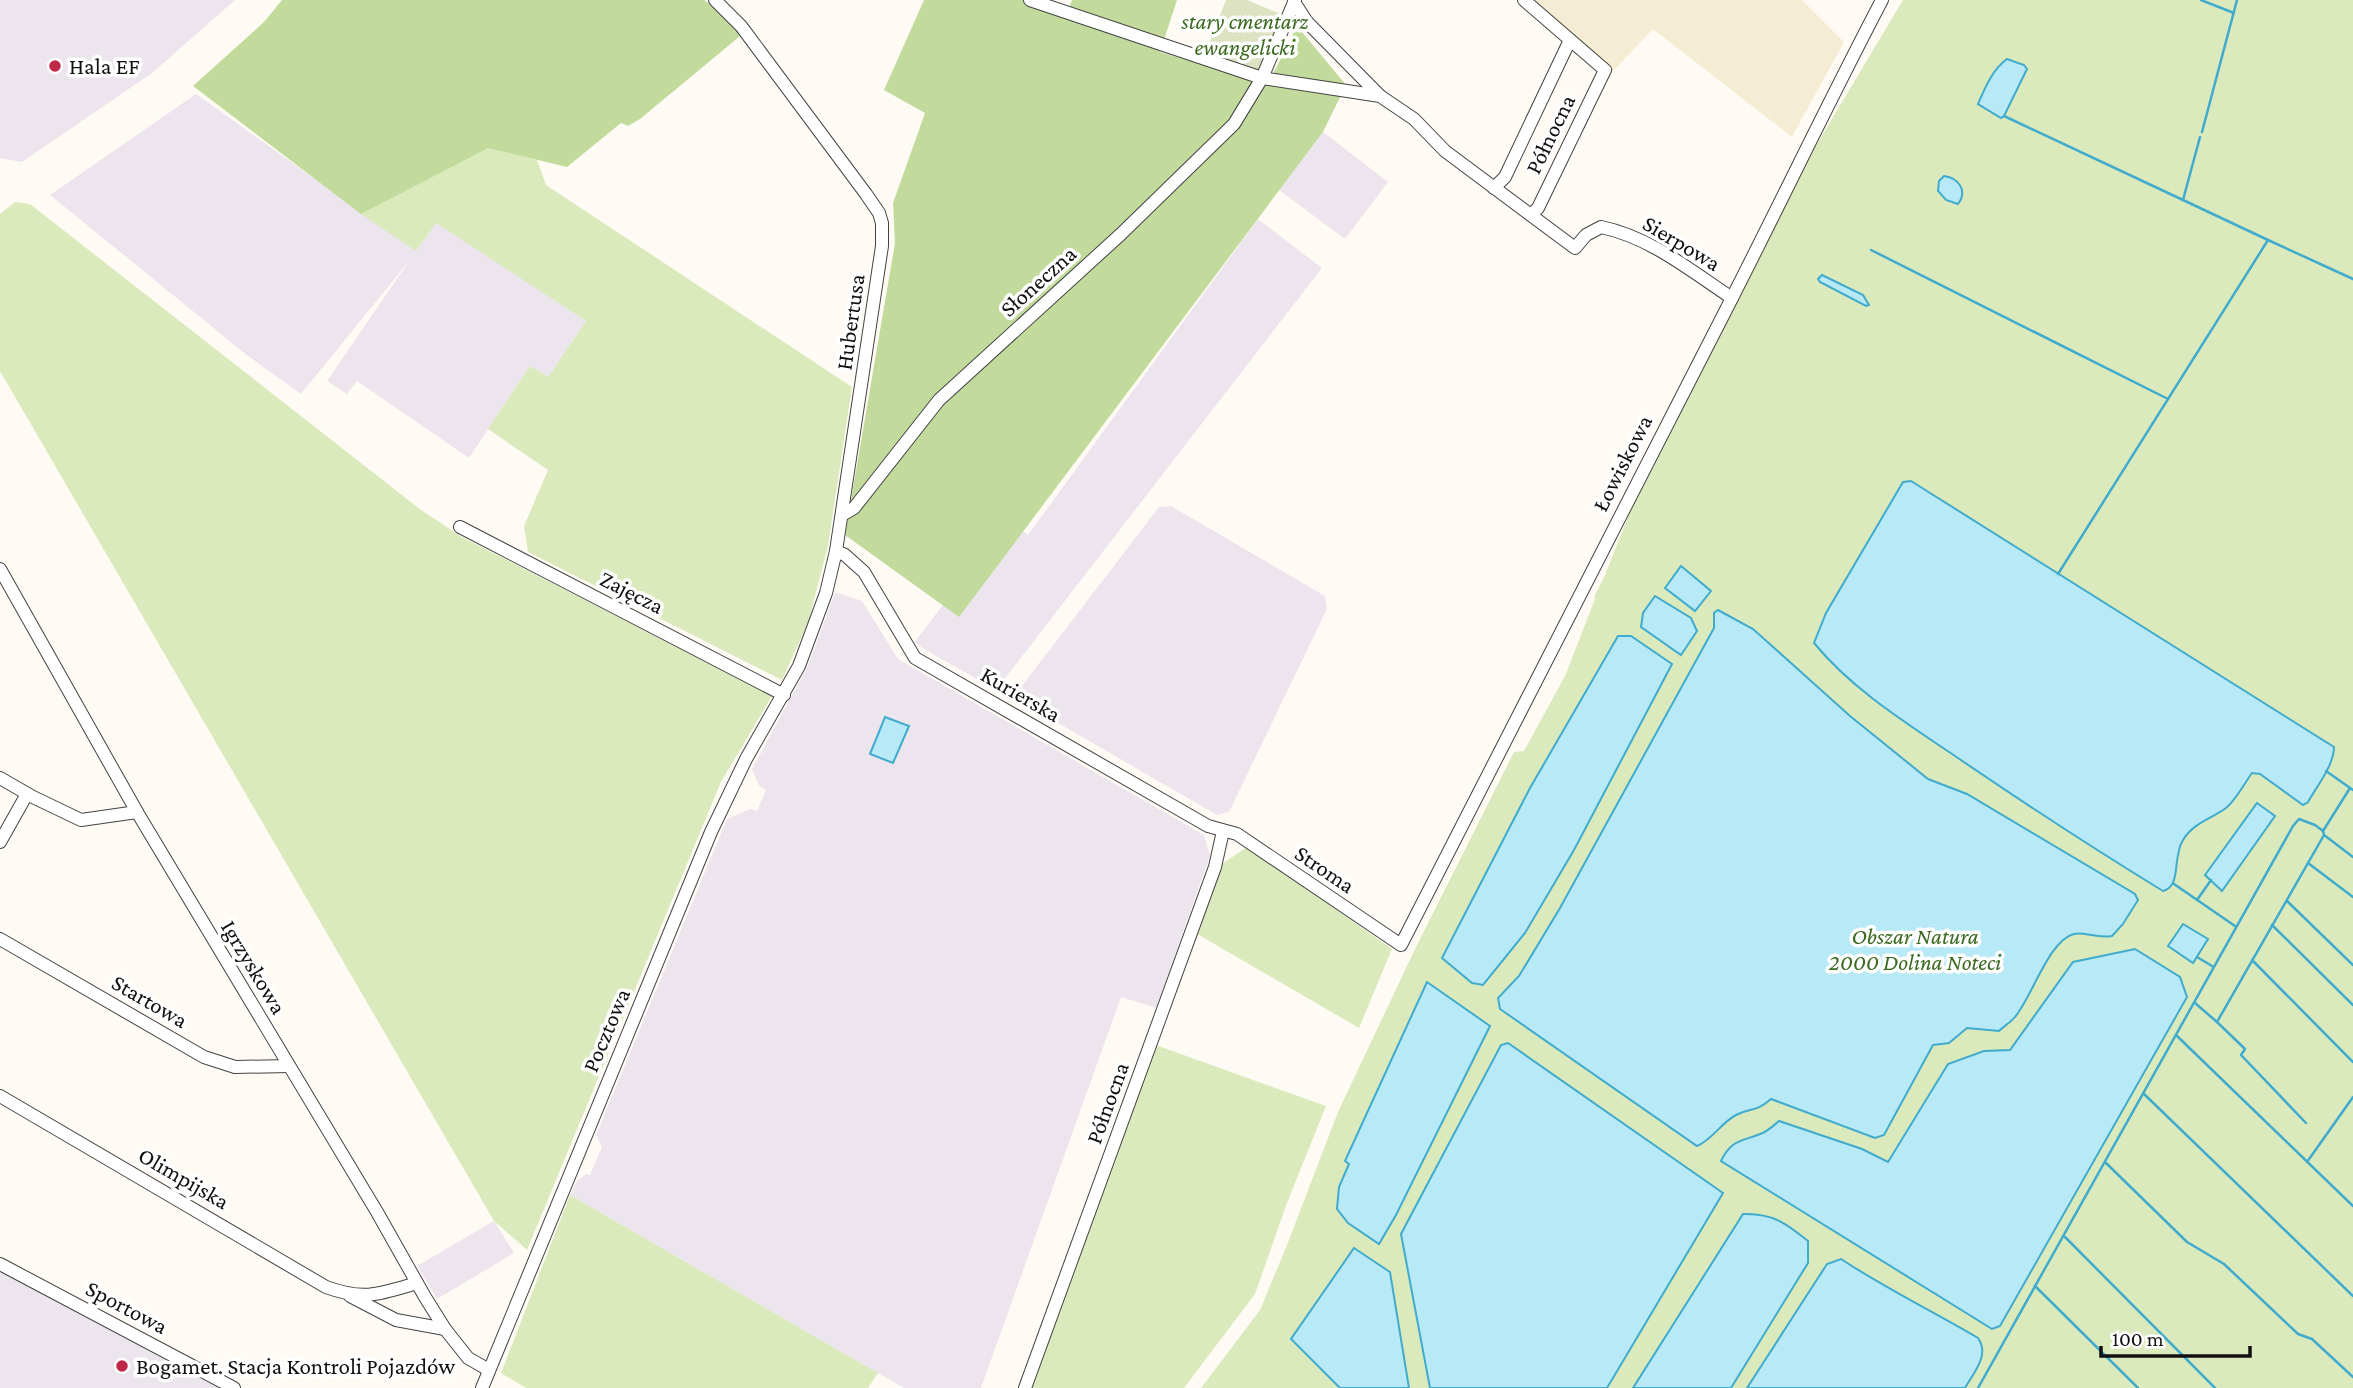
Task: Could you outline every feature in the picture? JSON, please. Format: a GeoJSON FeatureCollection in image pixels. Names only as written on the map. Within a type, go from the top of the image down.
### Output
{"type":"FeatureCollection","features":[{"type":"Feature","properties":{"kind":"street","name":"Hubertusa"},"geometry":{"type":"LineString","coordinates":[[715,0],[745,32],[866,194],[882,223],[878,275],[836,551],[818,615],[799,666],[784,695]]}},
{"type":"Feature","properties":{"kind":"street"},"geometry":{"type":"LineString","coordinates":[[1030,0],[1067,6],[1262,78],[1380,96]]}},
{"type":"Feature","properties":{"kind":"street"},"geometry":{"type":"LineString","coordinates":[[1494,188],[1504,177],[1570,40],[1524,0]]}},
{"type":"Feature","properties":{"kind":"street","name":"Łowiskowa"},"geometry":{"type":"LineString","coordinates":[[1401,945],[1882,0]]}},
{"type":"Feature","properties":{"kind":"street","name":"Słoneczna"},"geometry":{"type":"LineString","coordinates":[[842,514],[855,508],[939,400],[1121,234],[1234,124],[1262,78],[1295,1]]}},
{"type":"Feature","properties":{"kind":"street"},"geometry":{"type":"LineString","coordinates":[[1295,1],[1307,22],[1380,96],[1414,119],[1445,151],[1531,215]]}},
{"type":"Feature","properties":{"kind":"street","name":"Północna"},"geometry":{"type":"LineString","coordinates":[[1531,215],[1538,208],[1605,70],[1570,40]]}},
{"type":"Feature","properties":{"kind":"street","name":"Sierpowa"},"geometry":{"type":"LineString","coordinates":[[1531,215],[1575,248],[1586,235],[1601,227],[1636,237],[1732,298]]}},
{"type":"Feature","properties":{"kind":"street","name":"Zajęcza"},"geometry":{"type":"LineString","coordinates":[[460,527],[784,695]]}},
{"type":"Feature","properties":{"kind":"street","name":"Kurierska"},"geometry":{"type":"LineString","coordinates":[[836,551],[845,555],[864,572],[915,658],[1208,826],[1223,831]]}},
{"type":"Feature","properties":{"kind":"street","name":"Igrzyskowa"},"geometry":{"type":"LineString","coordinates":[[0,569],[137,812],[445,1329],[468,1359],[489,1370]]}},
{"type":"Feature","properties":{"kind":"street","name":"Pocztowa"},"geometry":{"type":"LineString","coordinates":[[482,1388],[711,832],[746,759],[784,695]]}},
{"type":"Feature","properties":{"kind":"street"},"geometry":{"type":"LineString","coordinates":[[0,778],[81,820],[137,812]]}},
{"type":"Feature","properties":{"kind":"street"},"geometry":{"type":"LineString","coordinates":[[0,842],[27,793]]}},
{"type":"Feature","properties":{"kind":"street","name":"Północna"},"geometry":{"type":"LineString","coordinates":[[1025,1388],[1215,867],[1223,831]]}},
{"type":"Feature","properties":{"kind":"street","name":"Stroma"},"geometry":{"type":"LineString","coordinates":[[1223,831],[1237,834],[1401,945]]}},
{"type":"Feature","properties":{"kind":"street","name":"Startowa"},"geometry":{"type":"LineString","coordinates":[[0,939],[204,1057],[235,1067],[289,1066]]}},
{"type":"Feature","properties":{"kind":"street","name":"Olimpijska"},"geometry":{"type":"LineString","coordinates":[[0,1096],[326,1287],[396,1320],[445,1329]]}},
{"type":"Feature","properties":{"kind":"street","name":"Sportowa"},"geometry":{"type":"LineString","coordinates":[[0,1264],[234,1388]]}},
{"type":"Feature","properties":{"kind":"street","name":"Olimpijska"},"geometry":{"type":"LineString","coordinates":[[347,1295],[381,1295],[417,1283]]}},
{"type":"Feature","properties":{"kind":"shaded area","name":"Hala EF"},"geometry":{"type":"Polygon","coordinates":[[[0,0],[235,0],[152,73],[22,162],[0,158],[0,0]]]}},
{"type":"Feature","properties":{"kind":"shaded area"},"geometry":{"type":"Polygon","coordinates":[[[1532,0],[1802,0],[1844,42],[1792,137],[1653,29],[1613,71],[1586,51],[1532,0]]]}},
{"type":"Feature","properties":{"kind":"shaded area"},"geometry":{"type":"Polygon","coordinates":[[[196,94],[416,251],[436,222],[586,321],[548,377],[530,366],[469,458],[357,381],[347,394],[327,381],[409,261],[301,394],[248,356],[50,195],[196,94]]]}},
{"type":"Feature","properties":{"kind":"shaded area"},"geometry":{"type":"Polygon","coordinates":[[[1323,132],[1388,182],[1345,239],[1279,190],[1323,132]]]}},
{"type":"Feature","properties":{"kind":"shaded area"},"geometry":{"type":"Polygon","coordinates":[[[1258,219],[1322,268],[1003,681],[987,685],[914,643],[1007,520],[1028,535],[1258,219]]]}},
{"type":"Feature","properties":{"kind":"shaded area"},"geometry":{"type":"Polygon","coordinates":[[[1171,506],[1325,596],[1327,609],[1229,812],[1217,815],[1020,701],[1018,691],[1159,507],[1171,506]]]}},
{"type":"Feature","properties":{"kind":"shaded area"},"geometry":{"type":"Polygon","coordinates":[[[835,592],[862,601],[898,659],[1204,835],[1210,856],[1156,1008],[1121,997],[981,1388],[904,1388],[570,1195],[577,1181],[586,1174],[590,1175],[602,1147],[596,1135],[727,819],[750,809],[757,811],[766,790],[759,786],[752,769],[808,666],[835,592]]]}},
{"type":"Feature","properties":{"kind":"shaded area"},"geometry":{"type":"Polygon","coordinates":[[[494,1221],[514,1253],[437,1299],[417,1266],[494,1221]]]}},
{"type":"Feature","properties":{"kind":"shaded area"},"geometry":{"type":"Polygon","coordinates":[[[0,1271],[220,1388],[0,1388],[0,1271]]]}},
{"type":"Feature","properties":{"kind":"green space"},"geometry":{"type":"Polygon","coordinates":[[[282,0],[704,0],[745,32],[640,119],[628,126],[621,123],[567,167],[488,148],[361,214],[193,86],[264,22],[282,0]]]}},
{"type":"Feature","properties":{"kind":"green space"},"geometry":{"type":"Polygon","coordinates":[[[924,0],[1024,0],[1066,16],[1072,0],[1177,0],[1160,52],[1268,84],[1297,26],[1346,85],[1323,132],[959,617],[845,535],[895,243],[893,203],[925,113],[884,90],[924,0]]]}},
{"type":"Feature","properties":{"kind":"green space","name":"stary cmentarz ewangelicki"},"geometry":{"type":"Polygon","coordinates":[[[1226,0],[1247,0],[1285,16],[1263,67],[1257,71],[1206,52],[1226,0]]]}},
{"type":"Feature","properties":{"kind":"green space","name":"Obszar Natura 2000 Dolina Noteci"},"geometry":{"type":"Polygon","coordinates":[[[1903,0],[2353,0],[2353,1388],[1201,1388],[1260,1310],[1338,1112],[1415,949],[1514,752],[1524,751],[1565,676],[1594,597],[1639,489],[1753,251],[1903,0]]]}},
{"type":"Feature","properties":{"kind":"green space"},"geometry":{"type":"Polygon","coordinates":[[[488,147],[537,160],[546,185],[852,387],[828,546],[808,623],[782,680],[528,552],[524,526],[548,470],[488,429],[530,366],[548,377],[586,321],[436,223],[416,251],[361,214],[488,147]]]}},
{"type":"Feature","properties":{"kind":"green space"},"geometry":{"type":"Polygon","coordinates":[[[15,202],[30,204],[421,510],[462,537],[772,696],[721,782],[527,1250],[494,1221],[0,371],[0,214],[15,202]]]}},
{"type":"Feature","properties":{"kind":"green space"},"geometry":{"type":"Polygon","coordinates":[[[1247,847],[1392,949],[1359,1028],[1192,931],[1219,866],[1247,847]]]}},
{"type":"Feature","properties":{"kind":"green space"},"geometry":{"type":"Polygon","coordinates":[[[1153,1044],[1326,1106],[1287,1203],[1255,1294],[1184,1388],[1030,1388],[1153,1044]]]}},
{"type":"Feature","properties":{"kind":"green space"},"geometry":{"type":"Polygon","coordinates":[[[570,1195],[878,1373],[868,1388],[526,1388],[501,1373],[570,1195]]]}},
{"type":"Feature","properties":{"kind":"water"},"geometry":{"type":"Polygon","coordinates":[[[2007,59],[2024,65],[2027,69],[2001,118],[1978,104],[1993,74],[2007,59]]]}},
{"type":"Feature","properties":{"kind":"water"},"geometry":{"type":"Polygon","coordinates":[[[1944,176],[1958,182],[1962,190],[1958,204],[1946,200],[1938,191],[1939,181],[1944,176]]]}},
{"type":"Feature","properties":{"kind":"water"},"geometry":{"type":"Polygon","coordinates":[[[1822,275],[1863,295],[1869,305],[1866,306],[1820,282],[1818,279],[1822,275]]]}},
{"type":"Feature","properties":{"kind":"water"},"geometry":{"type":"Polygon","coordinates":[[[1911,481],[2334,747],[2328,768],[2308,802],[2303,805],[2260,774],[2252,773],[2230,805],[2187,834],[2178,854],[2173,883],[2163,891],[2004,789],[1861,690],[1814,643],[1826,613],[1903,482],[1911,481]]]}},
{"type":"Feature","properties":{"kind":"water"},"geometry":{"type":"Polygon","coordinates":[[[1681,566],[1711,591],[1695,611],[1665,588],[1681,566]]]}},
{"type":"Feature","properties":{"kind":"water"},"geometry":{"type":"Polygon","coordinates":[[[1655,596],[1691,618],[1697,631],[1681,655],[1641,627],[1643,613],[1655,596]]]}},
{"type":"Feature","properties":{"kind":"water"},"geometry":{"type":"Polygon","coordinates":[[[1718,610],[1753,629],[1850,716],[1928,779],[1967,794],[2135,894],[2138,900],[2112,936],[2078,933],[2065,938],[2049,958],[2015,1017],[1999,1031],[1967,1028],[1949,1043],[1933,1045],[1884,1135],[1875,1138],[1771,1099],[1731,1118],[1697,1146],[1500,1009],[1498,998],[1519,976],[1560,908],[1714,628],[1714,613],[1718,610]]]}},
{"type":"Feature","properties":{"kind":"water"},"geometry":{"type":"Polygon","coordinates":[[[1618,636],[1631,636],[1672,664],[1574,850],[1525,933],[1483,985],[1472,983],[1442,958],[1530,788],[1618,636]]]}},
{"type":"Feature","properties":{"kind":"water"},"geometry":{"type":"Polygon","coordinates":[[[885,717],[909,726],[893,763],[870,754],[885,717]]]}},
{"type":"Feature","properties":{"kind":"water"},"geometry":{"type":"Polygon","coordinates":[[[2257,803],[2275,816],[2222,891],[2205,875],[2257,803]]]}},
{"type":"Feature","properties":{"kind":"water"},"geometry":{"type":"Polygon","coordinates":[[[2183,924],[2208,939],[2193,963],[2168,946],[2183,924]]]}},
{"type":"Feature","properties":{"kind":"water"},"geometry":{"type":"Polygon","coordinates":[[[2135,949],[2180,977],[2187,997],[2000,1326],[1992,1329],[1721,1161],[1732,1145],[1765,1132],[1779,1121],[1862,1149],[1888,1162],[1948,1064],[1984,1051],[2010,1050],[2073,962],[2135,949]]]}},
{"type":"Feature","properties":{"kind":"water"},"geometry":{"type":"Polygon","coordinates":[[[1427,982],[1490,1026],[1379,1244],[1348,1223],[1337,1209],[1339,1187],[1349,1164],[1345,1161],[1427,982]]]}},
{"type":"Feature","properties":{"kind":"water"},"geometry":{"type":"Polygon","coordinates":[[[1508,1043],[1723,1193],[1607,1388],[1430,1388],[1401,1234],[1501,1045],[1508,1043]]]}},
{"type":"Feature","properties":{"kind":"water"},"geometry":{"type":"Polygon","coordinates":[[[1743,1214],[1771,1217],[1808,1241],[1808,1263],[1731,1388],[1633,1388],[1743,1214]]]}},
{"type":"Feature","properties":{"kind":"water"},"geometry":{"type":"Polygon","coordinates":[[[1354,1248],[1390,1272],[1409,1388],[1340,1388],[1291,1339],[1354,1248]]]}},
{"type":"Feature","properties":{"kind":"water"},"geometry":{"type":"Polygon","coordinates":[[[1841,1259],[1978,1338],[1982,1357],[1965,1388],[1747,1388],[1827,1264],[1841,1259]]]}},
{"type":"Feature","properties":{"kind":"waterway"},"geometry":{"type":"LineString","coordinates":[[2201,0],[2234,13]]}},
{"type":"Feature","properties":{"kind":"waterway"},"geometry":{"type":"LineString","coordinates":[[2202,132],[2237,0]]}},
{"type":"Feature","properties":{"kind":"waterway"},"geometry":{"type":"LineString","coordinates":[[2004,116],[2183,200]]}},
{"type":"Feature","properties":{"kind":"waterway"},"geometry":{"type":"LineString","coordinates":[[2058,574],[2268,240],[2183,200],[2200,137]]}},
{"type":"Feature","properties":{"kind":"waterway"},"geometry":{"type":"LineString","coordinates":[[2268,240],[2353,279]]}},
{"type":"Feature","properties":{"kind":"waterway"},"geometry":{"type":"LineString","coordinates":[[1871,250],[2168,399]]}},
{"type":"Feature","properties":{"kind":"waterway"},"geometry":{"type":"LineString","coordinates":[[2326,771],[2353,790]]}},
{"type":"Feature","properties":{"kind":"waterway"},"geometry":{"type":"LineString","coordinates":[[1978,1388],[2293,826],[2299,819],[2323,831],[2350,788]]}},
{"type":"Feature","properties":{"kind":"waterway"},"geometry":{"type":"LineString","coordinates":[[2323,831],[2324,835],[2353,857]]}},
{"type":"Feature","properties":{"kind":"waterway"},"geometry":{"type":"LineString","coordinates":[[2195,1003],[2217,1022],[2324,835]]}},
{"type":"Feature","properties":{"kind":"waterway"},"geometry":{"type":"LineString","coordinates":[[2308,863],[2353,897]]}},
{"type":"Feature","properties":{"kind":"waterway"},"geometry":{"type":"LineString","coordinates":[[2197,900],[2211,880]]}},
{"type":"Feature","properties":{"kind":"waterway"},"geometry":{"type":"LineString","coordinates":[[2174,884],[2235,926]]}},
{"type":"Feature","properties":{"kind":"waterway"},"geometry":{"type":"LineString","coordinates":[[2287,901],[2353,965]]}},
{"type":"Feature","properties":{"kind":"waterway"},"geometry":{"type":"LineString","coordinates":[[2272,925],[2353,1005]]}},
{"type":"Feature","properties":{"kind":"waterway"},"geometry":{"type":"LineString","coordinates":[[2197,957],[2212,966]]}},
{"type":"Feature","properties":{"kind":"waterway"},"geometry":{"type":"LineString","coordinates":[[2252,960],[2353,1062]]}},
{"type":"Feature","properties":{"kind":"waterway"},"geometry":{"type":"LineString","coordinates":[[2217,1022],[2245,1049],[2241,1055],[2306,1123]]}},
{"type":"Feature","properties":{"kind":"waterway"},"geometry":{"type":"LineString","coordinates":[[2177,1036],[2353,1206]]}},
{"type":"Feature","properties":{"kind":"waterway"},"geometry":{"type":"LineString","coordinates":[[2144,1094],[2353,1296]]}},
{"type":"Feature","properties":{"kind":"waterway"},"geometry":{"type":"LineString","coordinates":[[2307,1162],[2353,1097]]}},
{"type":"Feature","properties":{"kind":"waterway"},"geometry":{"type":"LineString","coordinates":[[2106,1163],[2187,1242],[2224,1264],[2298,1334],[2312,1339],[2353,1377]]}},
{"type":"Feature","properties":{"kind":"waterway"},"geometry":{"type":"LineString","coordinates":[[2065,1237],[2215,1388]]}},
{"type":"Feature","properties":{"kind":"waterway"},"geometry":{"type":"LineString","coordinates":[[2035,1286],[2138,1388]]}},
{"type":"Feature","properties":{"kind":"place","name":"Hala EF"},"geometry":{"type":"Point","coordinates":[55,66]}},
{"type":"Feature","properties":{"kind":"place","name":"Bogamet. Stacja Kontroli Pojazdów"},"geometry":{"type":"Point","coordinates":[122,1366]}}]}
